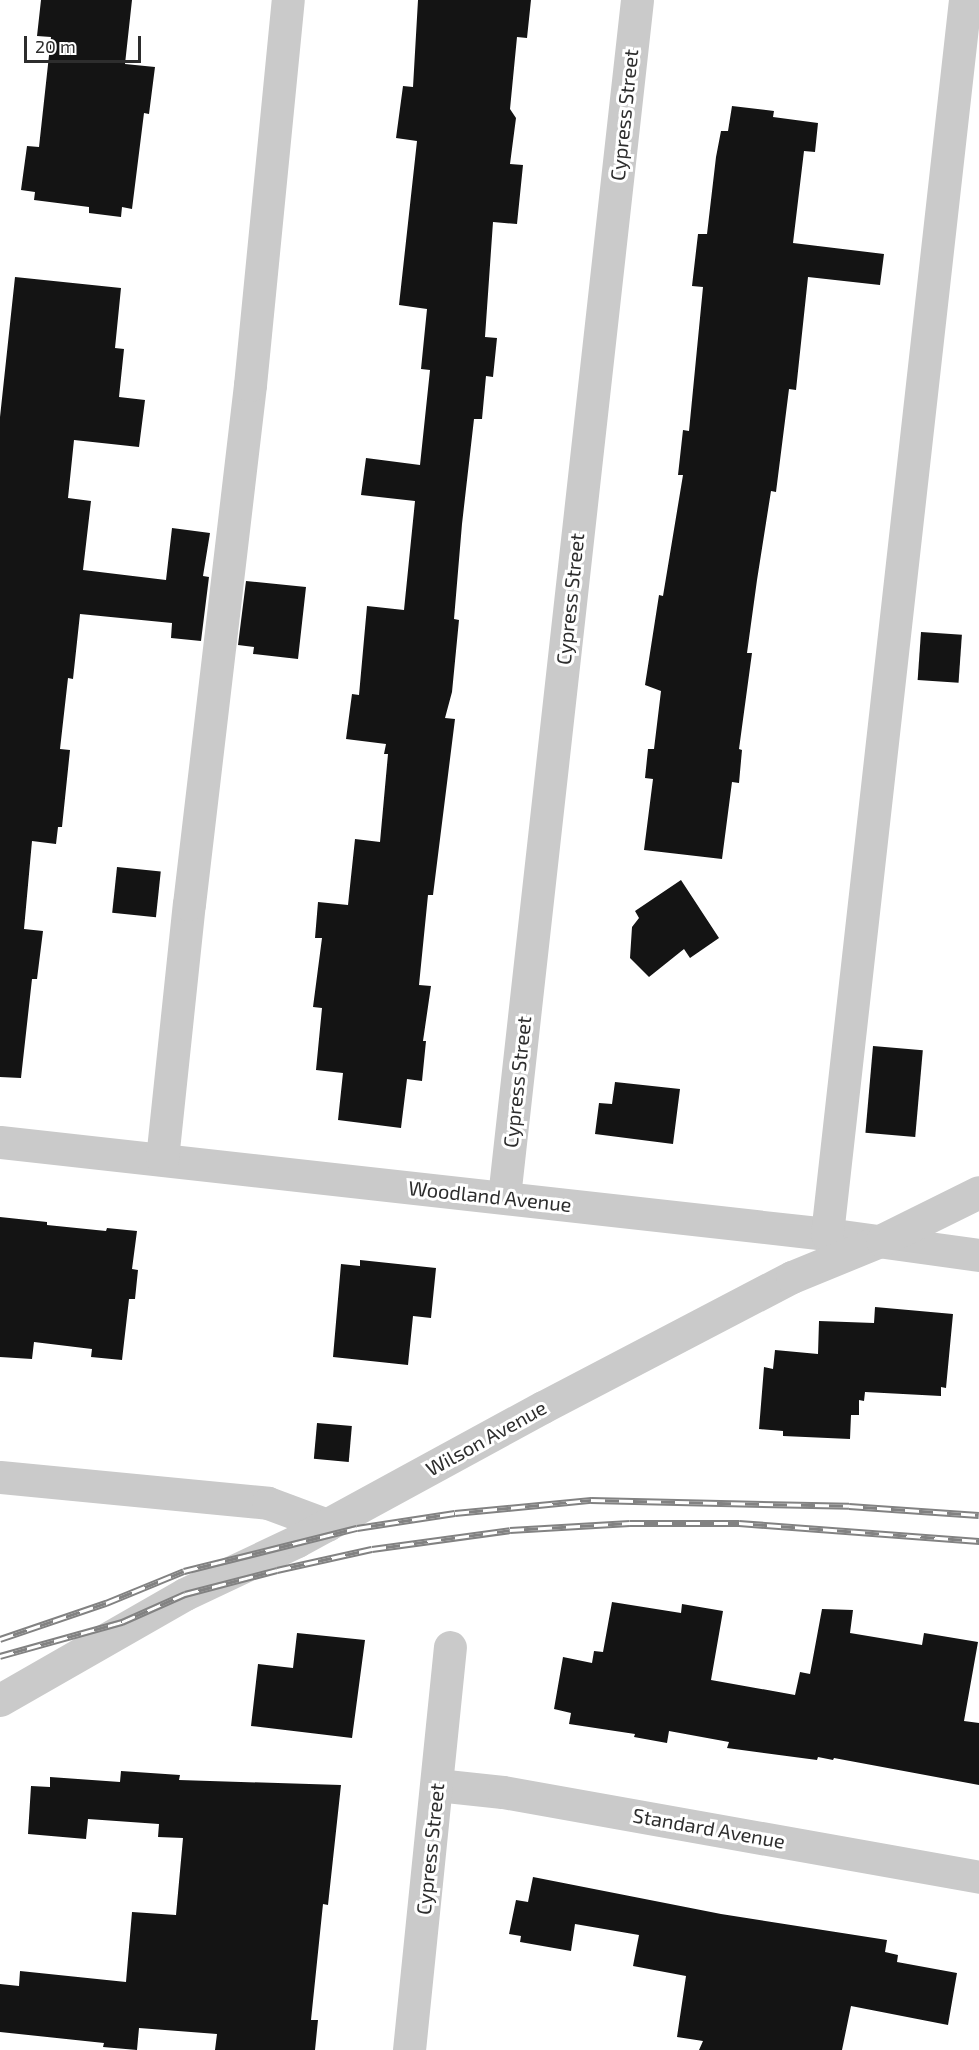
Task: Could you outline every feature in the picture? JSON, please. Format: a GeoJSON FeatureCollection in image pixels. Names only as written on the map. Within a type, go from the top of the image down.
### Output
{"type":"FeatureCollection","features":[{"type":"Feature","properties":{"kind":"street"},"geometry":{"type":"LineString","coordinates":[[162,1159],[189,904],[250,385],[288,0]]}},
{"type":"Feature","properties":{"kind":"street","name":"Cypress Street"},"geometry":{"type":"LineString","coordinates":[[504,1197],[637,0]]}},
{"type":"Feature","properties":{"kind":"street"},"geometry":{"type":"LineString","coordinates":[[827,1234],[965,0]]}},
{"type":"Feature","properties":{"kind":"street","name":"Woodland Avenue"},"geometry":{"type":"LineString","coordinates":[[0,1142],[882,1240],[979,1255]]}},
{"type":"Feature","properties":{"kind":"street","name":"Wilson Avenue"},"geometry":{"type":"LineString","coordinates":[[0,1700],[185,1594],[327,1525],[543,1407],[792,1277],[882,1240],[979,1192]]}},
{"type":"Feature","properties":{"kind":"street"},"geometry":{"type":"LineString","coordinates":[[0,1477],[268,1503],[327,1525]]}},
{"type":"Feature","properties":{"kind":"street","name":"Cypress Street"},"geometry":{"type":"LineString","coordinates":[[409,2050],[450,1647]]}},
{"type":"Feature","properties":{"kind":"street","name":"Standard Avenue"},"geometry":{"type":"LineString","coordinates":[[437,1785],[503,1792],[979,1877]]}},
{"type":"Feature","properties":{"kind":"building"},"geometry":{"type":"Polygon","coordinates":[[[41,0],[132,0],[125,64],[155,67],[149,114],[144,113],[132,209],[122,207],[121,217],[89,213],[89,207],[34,200],[35,192],[21,190],[27,146],[39,147],[51,37],[37,36],[41,0]]]}},
{"type":"Feature","properties":{"kind":"building"},"geometry":{"type":"Polygon","coordinates":[[[418,0],[531,0],[527,38],[517,37],[510,109],[516,118],[510,164],[523,165],[517,224],[493,222],[485,337],[497,338],[493,377],[486,376],[482,419],[474,419],[462,524],[454,619],[459,620],[452,692],[445,718],[455,719],[433,895],[428,895],[419,985],[431,986],[423,1041],[426,1041],[422,1081],[407,1079],[401,1128],[338,1120],[343,1073],[316,1070],[322,1008],[313,1007],[322,938],[315,938],[318,902],[348,905],[355,839],[380,842],[388,754],[384,754],[386,744],[346,739],[352,694],[359,695],[367,606],[404,610],[415,501],[361,495],[366,458],[420,465],[430,370],[421,369],[427,309],[399,305],[417,141],[396,138],[403,86],[413,87],[418,0]]]}},
{"type":"Feature","properties":{"kind":"building"},"geometry":{"type":"Polygon","coordinates":[[[732,106],[774,111],[773,117],[818,123],[815,152],[804,151],[793,243],[884,254],[880,285],[808,277],[796,390],[789,389],[776,492],[771,491],[757,580],[747,653],[752,653],[739,749],[742,750],[739,783],[732,782],[722,859],[644,850],[653,779],[645,778],[648,749],[654,749],[661,691],[645,685],[659,595],[663,596],[683,475],[678,475],[683,430],[689,431],[703,287],[692,286],[698,234],[707,234],[721,131],[728,131],[732,106]]]}},
{"type":"Feature","properties":{"kind":"building"},"geometry":{"type":"Polygon","coordinates":[[[15,277],[121,288],[115,348],[124,349],[119,397],[145,400],[139,447],[74,440],[68,498],[91,501],[83,570],[166,580],[172,528],[210,533],[203,576],[209,577],[201,641],[171,638],[172,623],[80,614],[73,679],[68,678],[60,749],[70,750],[62,827],[58,827],[56,844],[32,841],[24,929],[43,931],[37,979],[32,979],[21,1078],[0,1077],[0,417],[15,277]]]}},
{"type":"Feature","properties":{"kind":"building"},"geometry":{"type":"Polygon","coordinates":[[[246,581],[306,587],[298,659],[253,654],[254,647],[238,645],[246,581]]]}},
{"type":"Feature","properties":{"kind":"building"},"geometry":{"type":"Polygon","coordinates":[[[921,632],[962,635],[959,683],[918,680],[921,632]]]}},
{"type":"Feature","properties":{"kind":"building"},"geometry":{"type":"Polygon","coordinates":[[[117,867],[161,872],[156,917],[112,913],[117,867]]]}},
{"type":"Feature","properties":{"kind":"building"},"geometry":{"type":"Polygon","coordinates":[[[681,880],[719,938],[690,958],[684,949],[649,977],[630,958],[632,927],[639,918],[635,911],[681,880]]]}},
{"type":"Feature","properties":{"kind":"building"},"geometry":{"type":"Polygon","coordinates":[[[873,1046],[923,1050],[915,1137],[865,1133],[873,1046]]]}},
{"type":"Feature","properties":{"kind":"building"},"geometry":{"type":"Polygon","coordinates":[[[615,1082],[680,1089],[673,1144],[595,1134],[599,1103],[612,1104],[615,1082]]]}},
{"type":"Feature","properties":{"kind":"building"},"geometry":{"type":"Polygon","coordinates":[[[0,1217],[47,1222],[47,1225],[106,1231],[107,1228],[137,1231],[132,1269],[138,1270],[135,1299],[129,1299],[122,1360],[91,1357],[92,1349],[34,1342],[32,1359],[0,1357],[0,1217]]]}},
{"type":"Feature","properties":{"kind":"building"},"geometry":{"type":"Polygon","coordinates":[[[360,1260],[436,1268],[431,1318],[413,1316],[408,1365],[333,1357],[341,1264],[360,1266],[360,1260]]]}},
{"type":"Feature","properties":{"kind":"building"},"geometry":{"type":"Polygon","coordinates":[[[875,1307],[953,1314],[946,1388],[941,1387],[941,1396],[865,1392],[864,1401],[859,1400],[859,1415],[851,1415],[850,1439],[783,1436],[783,1431],[759,1429],[764,1367],[773,1369],[775,1350],[818,1354],[819,1321],[874,1323],[875,1307]]]}},
{"type":"Feature","properties":{"kind":"building"},"geometry":{"type":"Polygon","coordinates":[[[317,1423],[352,1426],[349,1462],[314,1459],[317,1423]]]}},
{"type":"Feature","properties":{"kind":"building"},"geometry":{"type":"Polygon","coordinates":[[[612,1602],[681,1613],[682,1604],[723,1611],[711,1680],[795,1695],[800,1672],[810,1674],[822,1609],[853,1610],[850,1633],[922,1645],[924,1633],[978,1642],[964,1721],[979,1723],[979,1785],[834,1758],[833,1760],[818,1757],[817,1760],[727,1748],[729,1742],[669,1731],[667,1743],[634,1737],[635,1734],[569,1724],[571,1713],[554,1709],[563,1657],[592,1663],[594,1651],[603,1652],[612,1602]]]}},
{"type":"Feature","properties":{"kind":"building"},"geometry":{"type":"Polygon","coordinates":[[[297,1633],[365,1640],[352,1738],[251,1726],[258,1664],[293,1668],[297,1633]]]}},
{"type":"Feature","properties":{"kind":"building"},"geometry":{"type":"Polygon","coordinates":[[[121,1771],[180,1775],[179,1780],[341,1785],[328,1905],[323,1904],[311,2020],[318,2020],[315,2050],[215,2050],[217,2034],[139,2028],[137,2050],[103,2047],[104,2043],[0,2032],[0,1984],[19,1986],[20,1971],[126,1982],[132,1912],[176,1915],[183,1838],[158,1837],[159,1824],[88,1819],[86,1839],[28,1834],[31,1786],[50,1787],[50,1777],[120,1782],[121,1771]]]}},
{"type":"Feature","properties":{"kind":"building"},"geometry":{"type":"Polygon","coordinates":[[[533,1877],[721,1914],[887,1940],[885,1952],[898,1955],[897,1962],[957,1973],[948,2025],[851,2006],[842,2050],[699,2050],[703,2041],[677,2037],[686,1976],[633,1966],[639,1935],[575,1924],[571,1951],[520,1942],[521,1936],[509,1934],[516,1900],[528,1902],[533,1877]]]}},
{"type":"Feature","properties":{"kind":"railway"},"geometry":{"type":"LineString","coordinates":[[0,1639],[106,1603],[184,1571],[357,1528],[455,1513],[591,1500],[849,1506],[979,1515]]}},
{"type":"Feature","properties":{"kind":"railway"},"geometry":{"type":"LineString","coordinates":[[0,1656],[122,1622],[185,1594],[277,1570],[372,1549],[510,1530],[630,1523],[739,1523],[979,1541]]}}]}
